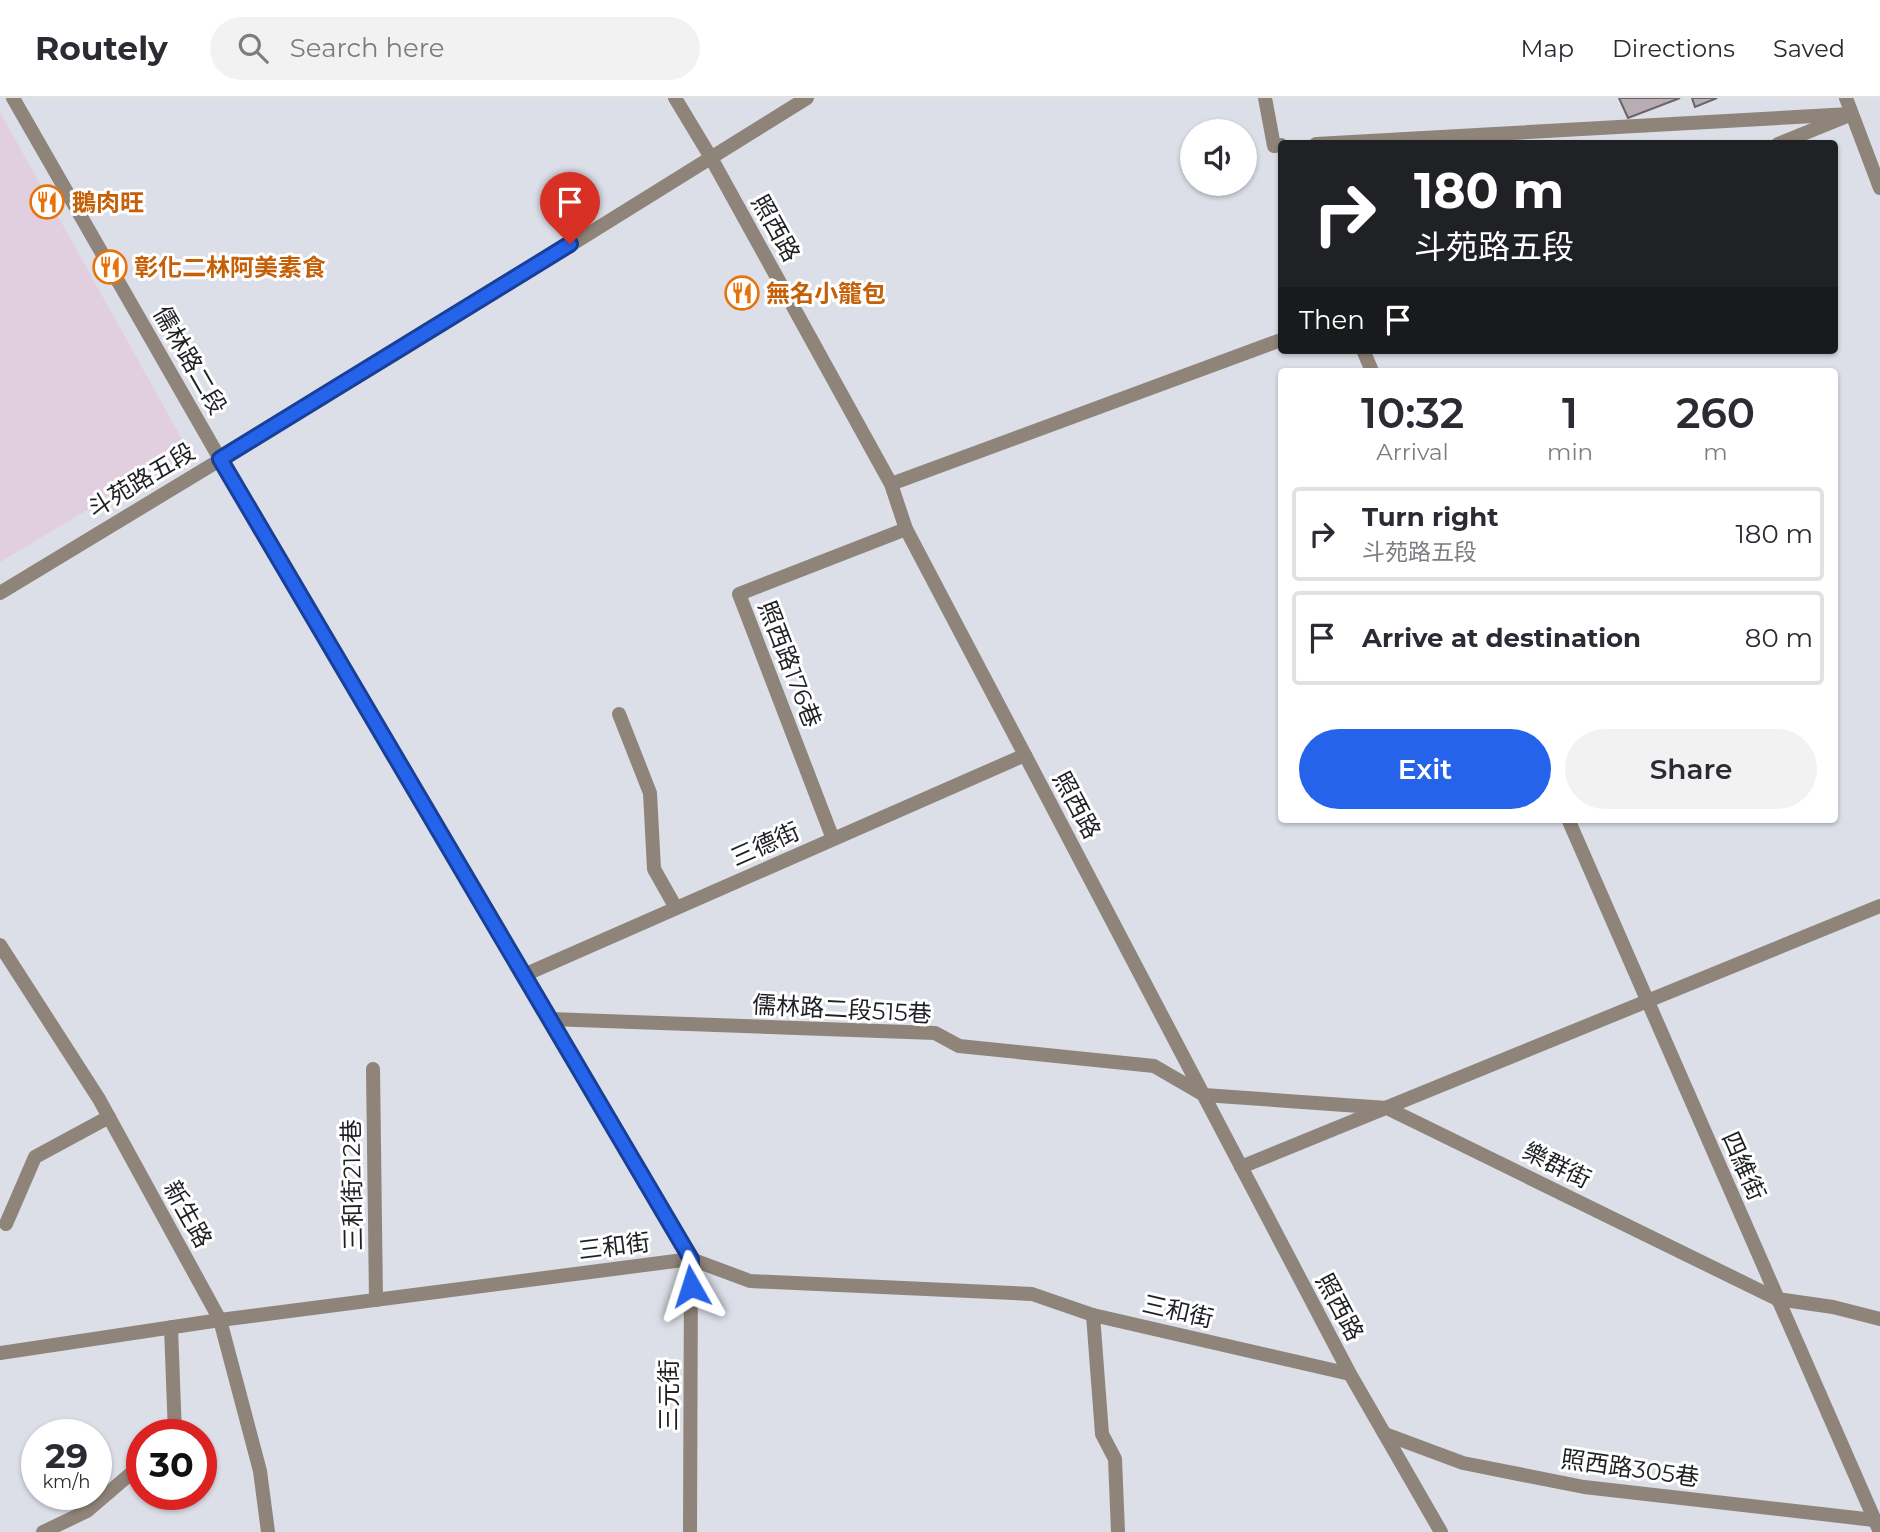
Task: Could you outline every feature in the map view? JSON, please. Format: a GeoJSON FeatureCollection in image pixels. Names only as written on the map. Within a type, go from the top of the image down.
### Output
{"type":"FeatureCollection","features":[{"type":"Feature","properties":{"kind":"street","name":"儒林路二段"},"geometry":{"type":"LineString","coordinates":[[13,98],[220,459],[691,1259]]}},
{"type":"Feature","properties":{"kind":"street","name":"照西路"},"geometry":{"type":"LineString","coordinates":[[675,98],[710,156],[891,484],[906,529],[1350,1374],[1441,1532]]}},
{"type":"Feature","properties":{"kind":"street","name":"斗苑路五段"},"geometry":{"type":"LineString","coordinates":[[0,593],[405,348],[807,98]]}},
{"type":"Feature","properties":{"kind":"street"},"geometry":{"type":"LineString","coordinates":[[1265,98],[1274,146],[1278,145]]}},
{"type":"Feature","properties":{"kind":"street"},"geometry":{"type":"LineString","coordinates":[[1846,98],[1880,188]]}},
{"type":"Feature","properties":{"kind":"street"},"geometry":{"type":"LineString","coordinates":[[1388,140],[1852,114]]}},
{"type":"Feature","properties":{"kind":"street"},"geometry":{"type":"LineString","coordinates":[[1788,140],[1852,114]]}},
{"type":"Feature","properties":{"kind":"street"},"geometry":{"type":"LineString","coordinates":[[891,484],[1278,341]]}},
{"type":"Feature","properties":{"kind":"street","name":"照西路176巷"},"geometry":{"type":"LineString","coordinates":[[833,839],[739,594],[906,529]]}},
{"type":"Feature","properties":{"kind":"street"},"geometry":{"type":"LineString","coordinates":[[619,714],[650,793],[654,869],[676,908]]}},
{"type":"Feature","properties":{"kind":"street","name":"三德街"},"geometry":{"type":"LineString","coordinates":[[524,975],[1025,755]]}},
{"type":"Feature","properties":{"kind":"street","name":"四維街"},"geometry":{"type":"LineString","coordinates":[[1570,823],[1877,1526]]}},
{"type":"Feature","properties":{"kind":"street"},"geometry":{"type":"LineString","coordinates":[[1241,1167],[1880,906]]}},
{"type":"Feature","properties":{"kind":"street","name":"新生路"},"geometry":{"type":"LineString","coordinates":[[0,946],[4,961],[109,1117],[220,1320],[260,1471],[268,1532]]}},
{"type":"Feature","properties":{"kind":"street","name":"儒林路二段515巷"},"geometry":{"type":"LineString","coordinates":[[550,1018],[935,1033],[959,1045],[1154,1066],[1204,1096]]}},
{"type":"Feature","properties":{"kind":"street","name":"三和街212巷"},"geometry":{"type":"LineString","coordinates":[[373,1069],[376,1300]]}},
{"type":"Feature","properties":{"kind":"street","name":"樂群街"},"geometry":{"type":"LineString","coordinates":[[1204,1096],[1387,1108],[1777,1299],[1833,1307],[1880,1319]]}},
{"type":"Feature","properties":{"kind":"street"},"geometry":{"type":"LineString","coordinates":[[6,1224],[35,1157],[109,1117]]}},
{"type":"Feature","properties":{"kind":"street","name":"三和街"},"geometry":{"type":"LineString","coordinates":[[0,1353],[220,1320],[691,1259],[750,1281],[1032,1294],[1093,1315],[1350,1374]]}},
{"type":"Feature","properties":{"kind":"street","name":"三元街"},"geometry":{"type":"LineString","coordinates":[[690,1532],[691,1259]]}},
{"type":"Feature","properties":{"kind":"street"},"geometry":{"type":"LineString","coordinates":[[1093,1315],[1102,1434],[1115,1459],[1118,1532]]}},
{"type":"Feature","properties":{"kind":"street"},"geometry":{"type":"LineString","coordinates":[[172,1327],[175,1419]]}},
{"type":"Feature","properties":{"kind":"street","name":"照西路305巷"},"geometry":{"type":"LineString","coordinates":[[1385,1434],[1463,1463],[1584,1487],[1877,1526]]}},
{"type":"Feature","properties":{"kind":"street"},"geometry":{"type":"LineString","coordinates":[[43,1532],[87,1511],[126,1478]]}},
{"type":"Feature","properties":{"kind":"shaded area"},"geometry":{"type":"Polygon","coordinates":[[[0,112],[188,450],[0,562],[0,112]]]}},
{"type":"Feature","properties":{"kind":"building"},"geometry":{"type":"Polygon","coordinates":[[[1619,98],[1680,98],[1628,118],[1619,98]]]}},
{"type":"Feature","properties":{"kind":"building"},"geometry":{"type":"Polygon","coordinates":[[[1692,98],[1717,98],[1695,107],[1692,98]]]}},
{"type":"Feature","properties":{"kind":"place","name":"鵝肉旺"},"geometry":{"type":"Point","coordinates":[47,202]}},
{"type":"Feature","properties":{"kind":"place","name":"彰化二林阿美素食"},"geometry":{"type":"Point","coordinates":[110,267]}},
{"type":"Feature","properties":{"kind":"place","name":"無名小籠包"},"geometry":{"type":"Point","coordinates":[742,293]}},
{"type":"Feature","properties":{"kind":"route"},"geometry":{"type":"LineString","coordinates":[[570,244],[405,348],[220,459],[691,1259],[691,1286]]}}]}
